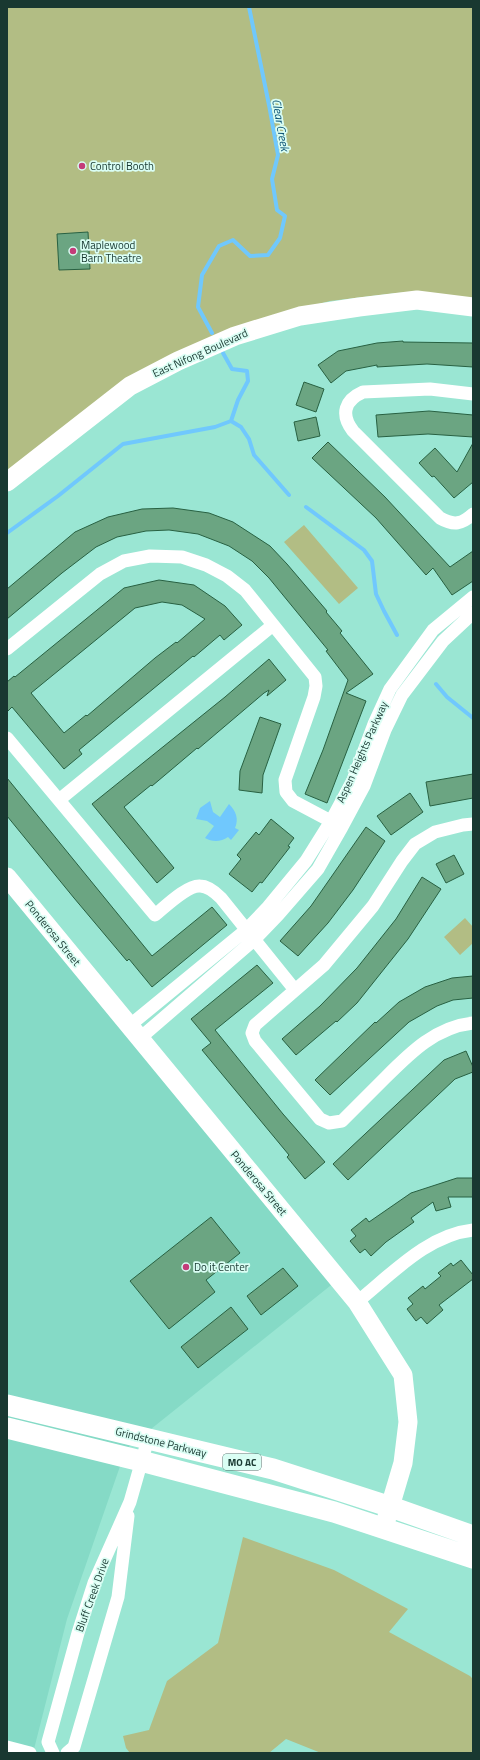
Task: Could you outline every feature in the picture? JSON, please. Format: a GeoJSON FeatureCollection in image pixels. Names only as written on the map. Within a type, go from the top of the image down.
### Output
{"type":"FeatureCollection","features":[{"type":"Feature","properties":{"kind":"main road","name":"Grindstone Parkway"},"geometry":{"type":"LineString","coordinates":[[7,1405],[273,1470],[391,1507],[473,1536]]}},
{"type":"Feature","properties":{"kind":"main road","name":"MO AC"},"geometry":{"type":"LineString","coordinates":[[7,1428],[141,1461],[334,1512],[473,1558]]}},
{"type":"Feature","properties":{"kind":"street","name":"East Nifong Boulevard"},"geometry":{"type":"LineString","coordinates":[[7,482],[130,386],[178,361],[235,336],[300,316],[359,306],[417,300],[473,307]]}},
{"type":"Feature","properties":{"kind":"street"},"geometry":{"type":"LineString","coordinates":[[473,394],[430,390],[363,392],[354,396],[348,403],[345,414],[347,423],[353,430],[440,518],[447,522],[456,523],[466,520],[473,514]]}},
{"type":"Feature","properties":{"kind":"street"},"geometry":{"type":"LineString","coordinates":[[7,649],[100,574],[124,561],[150,556],[182,557],[206,564],[227,576],[245,590],[315,678],[316,686],[314,697],[285,780],[286,792],[293,801],[337,824]]}},
{"type":"Feature","properties":{"kind":"street","name":"Aspen Heights Parkway"},"geometry":{"type":"LineString","coordinates":[[134,1032],[196,989],[254,940],[318,869],[337,824],[352,780],[374,724],[390,689],[433,630],[473,597]]}},
{"type":"Feature","properties":{"kind":"street","name":"Aspen Heights Parkway"},"geometry":{"type":"LineString","coordinates":[[134,1032],[188,979],[246,930],[268,907],[337,824],[364,786],[385,730],[402,695],[443,641],[473,613]]}},
{"type":"Feature","properties":{"kind":"street"},"geometry":{"type":"LineString","coordinates":[[59,800],[273,625]]}},
{"type":"Feature","properties":{"kind":"street"},"geometry":{"type":"LineString","coordinates":[[7,738],[155,915],[190,888],[200,885],[213,890],[295,990]]}},
{"type":"Feature","properties":{"kind":"street"},"geometry":{"type":"LineString","coordinates":[[473,824],[435,832],[415,844],[402,861],[373,906],[324,965],[255,1025],[252,1033],[254,1041],[320,1119],[329,1123],[342,1121],[417,1047],[441,1032],[462,1024],[473,1023]]}},
{"type":"Feature","properties":{"kind":"street","name":"Ponderosa Street"},"geometry":{"type":"LineString","coordinates":[[7,877],[357,1302],[403,1375],[408,1422],[403,1463],[384,1528]]}},
{"type":"Feature","properties":{"kind":"street"},"geometry":{"type":"LineString","coordinates":[[357,1302],[421,1250],[439,1239],[459,1232],[473,1230]]}},
{"type":"Feature","properties":{"kind":"street","name":"Bluff Creek Drive"},"geometry":{"type":"LineString","coordinates":[[54,1753],[48,1742],[78,1633],[94,1583],[130,1502],[148,1439]]}},
{"type":"Feature","properties":{"kind":"street"},"geometry":{"type":"LineString","coordinates":[[67,1753],[74,1747],[118,1597],[130,1502]]}},
{"type":"Feature","properties":{"kind":"street"},"geometry":{"type":"LineString","coordinates":[[7,1747],[30,1753]]}},
{"type":"Feature","properties":{"kind":"shaded area"},"geometry":{"type":"Polygon","coordinates":[[[7,7],[473,7],[473,298],[416,292],[397,293],[330,301],[269,317],[173,354],[7,472],[7,7]]]}},
{"type":"Feature","properties":{"kind":"shaded area"},"geometry":{"type":"Polygon","coordinates":[[[304,525],[358,588],[339,604],[284,542],[304,525]]]}},
{"type":"Feature","properties":{"kind":"shaded area"},"geometry":{"type":"Polygon","coordinates":[[[7,873],[340,1278],[126,1449],[67,1619],[33,1753],[7,1753],[7,873]]]}},
{"type":"Feature","properties":{"kind":"shaded area"},"geometry":{"type":"Polygon","coordinates":[[[465,918],[473,927],[473,943],[460,955],[444,937],[465,918]]]}},
{"type":"Feature","properties":{"kind":"shaded area"},"geometry":{"type":"Polygon","coordinates":[[[243,1537],[334,1570],[408,1609],[389,1632],[473,1679],[473,1753],[321,1753],[286,1739],[269,1753],[130,1753],[126,1748],[123,1736],[149,1730],[167,1681],[218,1643],[243,1537]]]}},
{"type":"Feature","properties":{"kind":"water"},"geometry":{"type":"Polygon","coordinates":[[[210,801],[213,812],[220,817],[229,804],[235,812],[237,821],[235,828],[239,830],[231,840],[228,837],[216,841],[205,838],[214,826],[207,821],[196,819],[200,808],[210,801]]]}},
{"type":"Feature","properties":{"kind":"building","name":"Maplewood Barn Theatre"},"geometry":{"type":"Polygon","coordinates":[[[88,232],[90,269],[59,270],[57,234],[88,232]]]}},
{"type":"Feature","properties":{"kind":"building"},"geometry":{"type":"Polygon","coordinates":[[[403,341],[473,343],[473,367],[427,364],[377,367],[377,365],[346,371],[331,383],[318,365],[338,351],[377,343],[403,341]]]}},
{"type":"Feature","properties":{"kind":"building"},"geometry":{"type":"Polygon","coordinates":[[[304,382],[324,389],[316,412],[296,405],[304,382]]]}},
{"type":"Feature","properties":{"kind":"building"},"geometry":{"type":"Polygon","coordinates":[[[429,411],[473,415],[473,437],[428,434],[378,437],[376,415],[429,411]]]}},
{"type":"Feature","properties":{"kind":"building"},"geometry":{"type":"Polygon","coordinates":[[[316,417],[320,436],[298,441],[294,422],[316,417]]]}},
{"type":"Feature","properties":{"kind":"building"},"geometry":{"type":"Polygon","coordinates":[[[328,442],[385,497],[450,567],[473,551],[473,581],[452,595],[433,568],[426,575],[376,518],[312,458],[328,442]]]}},
{"type":"Feature","properties":{"kind":"building"},"geometry":{"type":"Polygon","coordinates":[[[473,443],[473,482],[454,498],[434,476],[432,477],[419,463],[435,448],[457,472],[473,443]]]}},
{"type":"Feature","properties":{"kind":"building"},"geometry":{"type":"Polygon","coordinates":[[[173,508],[209,513],[233,522],[270,546],[327,611],[326,612],[342,631],[340,633],[373,674],[346,693],[366,701],[327,803],[305,794],[323,750],[348,680],[326,651],[328,650],[269,578],[252,561],[229,546],[198,534],[169,530],[146,531],[117,537],[96,547],[7,619],[7,589],[75,532],[108,517],[142,509],[173,508]]]}},
{"type":"Feature","properties":{"kind":"building"},"geometry":{"type":"Polygon","coordinates":[[[159,580],[194,585],[225,606],[242,625],[224,640],[220,635],[194,657],[193,656],[79,750],[82,754],[64,769],[12,707],[7,712],[7,682],[124,588],[159,580]],[[162,602],[135,608],[31,693],[64,733],[86,715],[87,716],[155,658],[176,642],[177,643],[205,619],[182,605],[162,602]]]}},
{"type":"Feature","properties":{"kind":"building"},"geometry":{"type":"Polygon","coordinates":[[[269,659],[286,680],[267,696],[269,690],[264,693],[198,749],[197,748],[152,786],[151,785],[124,807],[174,868],[157,883],[92,804],[225,697],[269,659]]]}},
{"type":"Feature","properties":{"kind":"building"},"geometry":{"type":"Polygon","coordinates":[[[260,717],[281,724],[263,775],[262,793],[239,790],[240,771],[260,717]]]}},
{"type":"Feature","properties":{"kind":"building"},"geometry":{"type":"Polygon","coordinates":[[[473,774],[473,798],[430,806],[426,782],[473,774]]]}},
{"type":"Feature","properties":{"kind":"building"},"geometry":{"type":"Polygon","coordinates":[[[7,778],[152,956],[212,907],[227,925],[152,987],[129,959],[127,961],[7,816],[7,778]]]}},
{"type":"Feature","properties":{"kind":"building"},"geometry":{"type":"Polygon","coordinates":[[[410,793],[423,812],[391,835],[377,816],[410,793]]]}},
{"type":"Feature","properties":{"kind":"building"},"geometry":{"type":"Polygon","coordinates":[[[271,819],[294,838],[288,846],[290,847],[262,883],[260,882],[252,892],[229,874],[241,859],[237,855],[256,832],[259,835],[271,819]]]}},
{"type":"Feature","properties":{"kind":"building"},"geometry":{"type":"Polygon","coordinates":[[[366,827],[385,841],[353,890],[328,923],[298,956],[280,941],[311,906],[366,827]]]}},
{"type":"Feature","properties":{"kind":"building"},"geometry":{"type":"Polygon","coordinates":[[[454,855],[464,874],[446,883],[436,864],[454,855]]]}},
{"type":"Feature","properties":{"kind":"building"},"geometry":{"type":"Polygon","coordinates":[[[422,877],[441,889],[408,939],[357,1003],[337,1022],[336,1021],[296,1055],[282,1039],[320,1006],[357,968],[396,919],[422,877]]]}},
{"type":"Feature","properties":{"kind":"building"},"geometry":{"type":"Polygon","coordinates":[[[257,965],[273,983],[215,1030],[283,1114],[325,1162],[305,1179],[287,1157],[289,1155],[202,1050],[211,1043],[191,1019],[257,965]]]}},
{"type":"Feature","properties":{"kind":"building"},"geometry":{"type":"Polygon","coordinates":[[[473,976],[473,998],[453,1000],[437,1006],[409,1022],[330,1095],[315,1080],[375,1022],[376,1023],[399,1002],[425,987],[452,978],[473,976]]]}},
{"type":"Feature","properties":{"kind":"building"},"geometry":{"type":"Polygon","coordinates":[[[466,1051],[473,1067],[473,1072],[455,1079],[348,1180],[333,1164],[444,1060],[466,1051]]]}},
{"type":"Feature","properties":{"kind":"building"},"geometry":{"type":"Polygon","coordinates":[[[457,1178],[473,1178],[473,1197],[448,1197],[451,1207],[436,1211],[433,1202],[411,1218],[414,1222],[386,1242],[371,1256],[365,1249],[360,1253],[350,1241],[356,1236],[351,1230],[366,1218],[369,1222],[411,1193],[457,1178]]]}},
{"type":"Feature","properties":{"kind":"building","name":"Do it Center"},"geometry":{"type":"Polygon","coordinates":[[[211,1217],[240,1253],[206,1280],[215,1292],[169,1329],[130,1281],[211,1217]]]}},
{"type":"Feature","properties":{"kind":"building"},"geometry":{"type":"Polygon","coordinates":[[[461,1260],[473,1275],[473,1279],[439,1305],[443,1310],[427,1324],[421,1317],[416,1321],[407,1309],[413,1304],[408,1298],[423,1286],[425,1289],[441,1276],[438,1273],[451,1263],[453,1266],[461,1260]]]}},
{"type":"Feature","properties":{"kind":"building"},"geometry":{"type":"Polygon","coordinates":[[[283,1268],[298,1286],[261,1315],[247,1296],[283,1268]]]}},
{"type":"Feature","properties":{"kind":"building"},"geometry":{"type":"Polygon","coordinates":[[[231,1307],[248,1329],[198,1368],[181,1347],[231,1307]]]}},
{"type":"Feature","properties":{"kind":"waterway","name":"Clear Creek"},"geometry":{"type":"LineString","coordinates":[[212,333],[198,307],[202,275],[219,246],[233,240],[250,256],[268,255],[280,238],[285,216],[277,210],[272,179],[278,155],[249,7]]}},
{"type":"Feature","properties":{"kind":"waterway"},"geometry":{"type":"LineString","coordinates":[[7,533],[58,496],[123,444],[215,427],[231,421],[238,400],[248,381],[247,371],[232,369],[223,353]]}},
{"type":"Feature","properties":{"kind":"waterway"},"geometry":{"type":"LineString","coordinates":[[231,421],[241,427],[249,439],[254,455],[289,495]]}},
{"type":"Feature","properties":{"kind":"waterway"},"geometry":{"type":"LineString","coordinates":[[306,507],[364,550],[372,561],[376,594],[397,635]]}},
{"type":"Feature","properties":{"kind":"waterway"},"geometry":{"type":"LineString","coordinates":[[436,684],[447,697],[473,718]]}},
{"type":"Feature","properties":{"kind":"place","name":"Control Booth"},"geometry":{"type":"Point","coordinates":[82,166]}},
{"type":"Feature","properties":{"kind":"place","name":"Maplewood Barn Theatre"},"geometry":{"type":"Point","coordinates":[73,251]}},
{"type":"Feature","properties":{"kind":"place","name":"Do it Center"},"geometry":{"type":"Point","coordinates":[186,1267]}}]}
